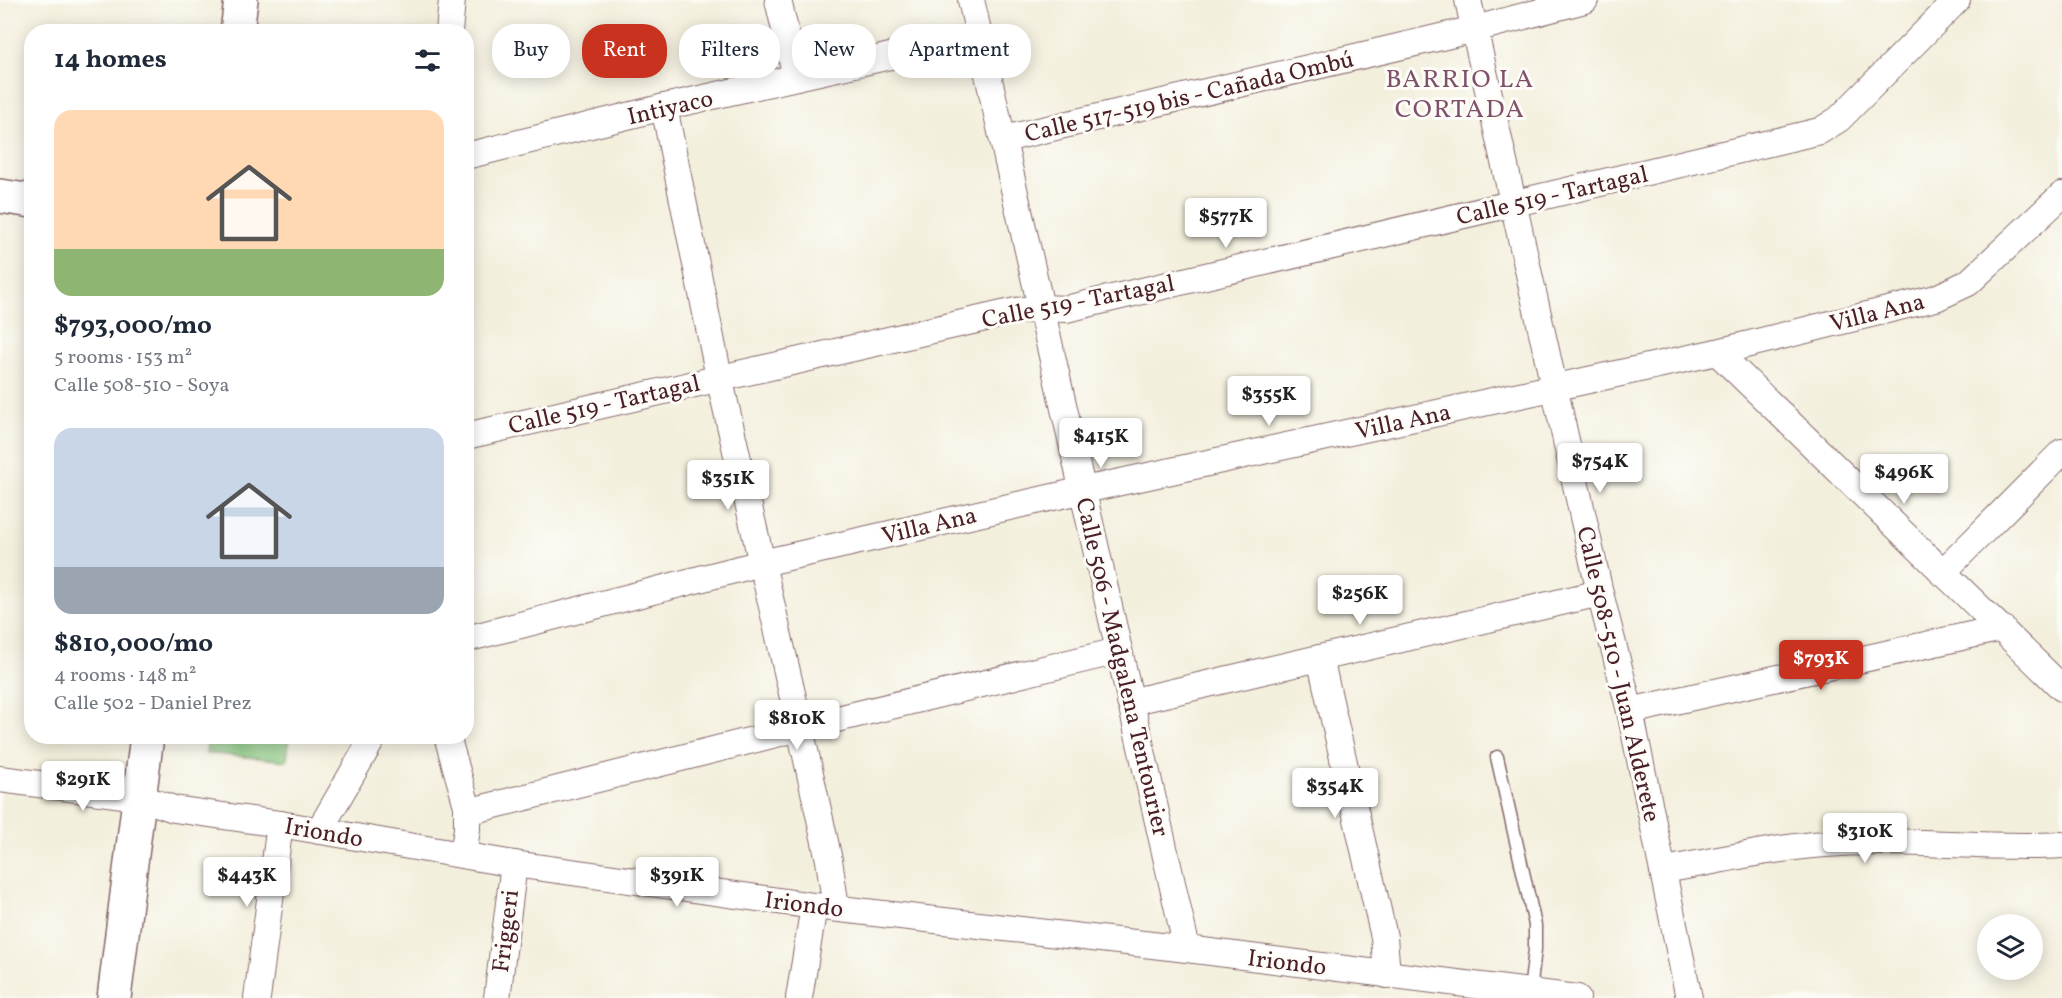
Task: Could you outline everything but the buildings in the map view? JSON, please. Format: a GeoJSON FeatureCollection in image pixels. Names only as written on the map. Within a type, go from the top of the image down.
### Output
{"type":"FeatureCollection","features":[{"type":"Feature","properties":{"kind":"street"},"geometry":{"type":"LineString","coordinates":[[238,24],[241,0]]}},
{"type":"Feature","properties":{"kind":"street"},"geometry":{"type":"LineString","coordinates":[[450,24],[452,0]]}},
{"type":"Feature","properties":{"kind":"street"},"geometry":{"type":"LineString","coordinates":[[778,0],[792,60]]}},
{"type":"Feature","properties":{"kind":"street","name":"Calle 506 - Madgalena Tentourier"},"geometry":{"type":"LineString","coordinates":[[971,0],[976,24]]}},
{"type":"Feature","properties":{"kind":"street","name":"Calle 508-510 - Juan Alderete"},"geometry":{"type":"LineString","coordinates":[[1468,0],[1600,593],[1630,711],[1689,998]]}},
{"type":"Feature","properties":{"kind":"street","name":"Calle 517-519 bis - Cañada Ombú"},"geometry":{"type":"LineString","coordinates":[[1004,139],[1475,29],[1585,0]]}},
{"type":"Feature","properties":{"kind":"street","name":"Calle 519 - Tartagal"},"geometry":{"type":"LineString","coordinates":[[474,434],[1016,311],[1042,308],[1066,309],[1820,131],[1839,119],[1957,0]]}},
{"type":"Feature","properties":{"kind":"street","name":"Intiyaco"},"geometry":{"type":"LineString","coordinates":[[474,154],[792,78]]}},
{"type":"Feature","properties":{"kind":"street","name":"Calle 506 - Madgalena Tentourier"},"geometry":{"type":"LineString","coordinates":[[989,78],[1187,949]]}},
{"type":"Feature","properties":{"kind":"street"},"geometry":{"type":"LineString","coordinates":[[664,107],[719,378],[831,870],[825,907],[799,998]]}},
{"type":"Feature","properties":{"kind":"street","name":"Villa Ana"},"geometry":{"type":"LineString","coordinates":[[474,637],[762,563],[1084,490],[1717,352],[1936,298],[1968,283],[2062,195]]}},
{"type":"Feature","properties":{"kind":"street"},"geometry":{"type":"LineString","coordinates":[[0,196],[24,200]]}},
{"type":"Feature","properties":{"kind":"street"},"geometry":{"type":"LineString","coordinates":[[1717,352],[2062,688]]}},
{"type":"Feature","properties":{"kind":"street"},"geometry":{"type":"LineString","coordinates":[[1942,573],[2062,452]]}},
{"type":"Feature","properties":{"kind":"street"},"geometry":{"type":"LineString","coordinates":[[1130,702],[1600,593]]}},
{"type":"Feature","properties":{"kind":"street"},"geometry":{"type":"LineString","coordinates":[[1630,711],[2002,628]]}},
{"type":"Feature","properties":{"kind":"street"},"geometry":{"type":"LineString","coordinates":[[466,812],[1118,651]]}},
{"type":"Feature","properties":{"kind":"street"},"geometry":{"type":"LineString","coordinates":[[1320,658],[1384,937],[1387,975]]}},
{"type":"Feature","properties":{"kind":"street"},"geometry":{"type":"LineString","coordinates":[[114,998],[146,744]]}},
{"type":"Feature","properties":{"kind":"street"},"geometry":{"type":"LineString","coordinates":[[319,831],[369,744]]}},
{"type":"Feature","properties":{"kind":"street"},"geometry":{"type":"LineString","coordinates":[[449,744],[466,806],[463,855]]}},
{"type":"Feature","properties":{"kind":"street","name":"Iriondo"},"geometry":{"type":"LineString","coordinates":[[0,779],[139,797],[174,809],[280,824],[514,864],[825,907],[1577,998]]}},
{"type":"Feature","properties":{"kind":"street"},"geometry":{"type":"LineString","coordinates":[[257,998],[280,824]]}},
{"type":"Feature","properties":{"kind":"street"},"geometry":{"type":"LineString","coordinates":[[1664,870],[1826,844],[1872,842],[2003,846],[2062,845]]}},
{"type":"Feature","properties":{"kind":"street","name":"Friggeri"},"geometry":{"type":"LineString","coordinates":[[497,998],[514,864]]}},
{"type":"Feature","properties":{"kind":"lane"},"geometry":{"type":"LineString","coordinates":[[1497,757],[1536,925],[1536,949],[1530,992]]}},
{"type":"Feature","properties":{"kind":"green space"},"geometry":{"type":"Polygon","coordinates":[[[207,744],[288,744],[287,761],[206,753],[207,744]]]}},
{"type":"Feature","properties":{"kind":"district","name":"BARRIO LA CORTADA"},"geometry":{"type":"Point","coordinates":[1460,93]}}]}
